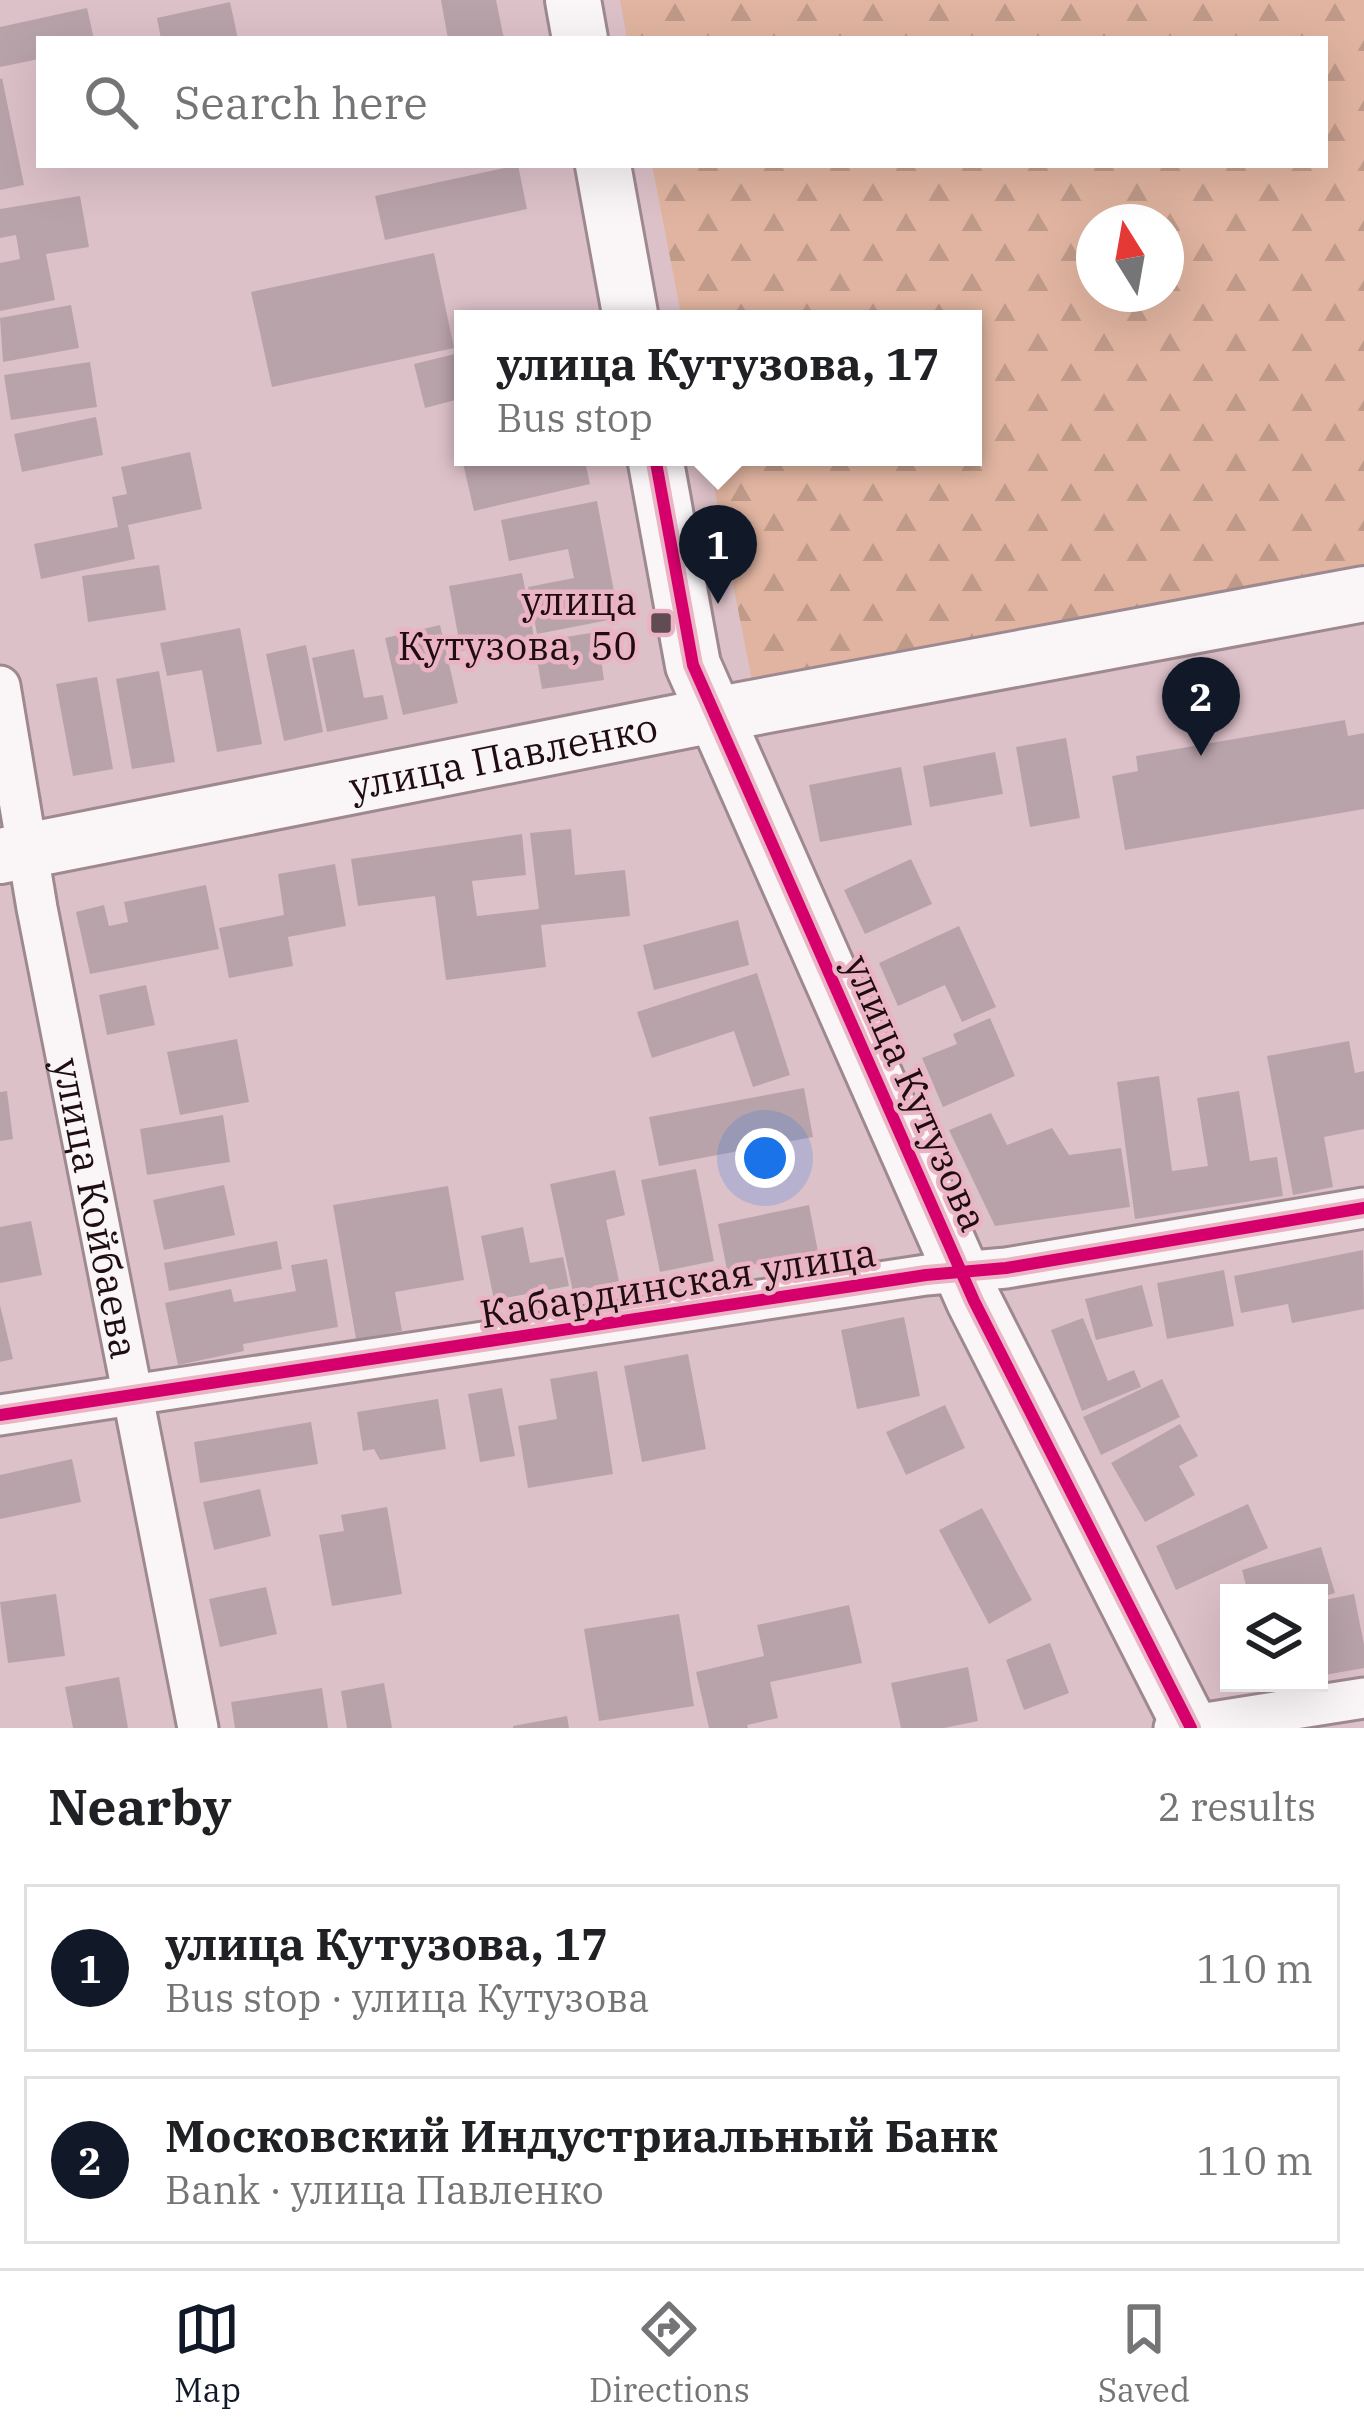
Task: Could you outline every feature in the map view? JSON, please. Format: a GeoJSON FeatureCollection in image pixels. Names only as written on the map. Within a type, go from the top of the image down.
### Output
{"type":"FeatureCollection","features":[{"type":"Feature","properties":{"kind":"street"},"geometry":{"type":"LineString","coordinates":[[573,0],[579,36]]}},
{"type":"Feature","properties":{"kind":"street"},"geometry":{"type":"LineString","coordinates":[[604,168],[629,310]]}},
{"type":"Feature","properties":{"kind":"street","name":"улица Кутузова"},"geometry":{"type":"LineString","coordinates":[[657,466],[693,665],[714,716],[962,1271],[1185,1727]]}},
{"type":"Feature","properties":{"kind":"street","name":"улица Павленко"},"geometry":{"type":"LineString","coordinates":[[15,854],[1364,594]]}},
{"type":"Feature","properties":{"kind":"street","name":"улица Койбаева"},"geometry":{"type":"LineString","coordinates":[[0,686],[15,854],[133,1394],[198,1728]]}},
{"type":"Feature","properties":{"kind":"street","name":"Кабардинская улица"},"geometry":{"type":"LineString","coordinates":[[0,1415],[1006,1268],[1364,1208]]}},
{"type":"Feature","properties":{"kind":"street"},"geometry":{"type":"LineString","coordinates":[[1185,1727],[1364,1698]]}},
{"type":"Feature","properties":{"kind":"green space"},"geometry":{"type":"Polygon","coordinates":[[[620,0],[1364,0],[1364,576],[755,696],[710,466],[982,466],[982,310],[680,310],[653,168],[1328,168],[1328,36],[626,36],[620,0]]]}},
{"type":"Feature","properties":{"kind":"building"},"geometry":{"type":"Polygon","coordinates":[[[441,0],[496,0],[503,36],[447,36],[441,0]]]}},
{"type":"Feature","properties":{"kind":"building"},"geometry":{"type":"Polygon","coordinates":[[[230,2],[237,36],[160,36],[157,18],[230,2]]]}},
{"type":"Feature","properties":{"kind":"building"},"geometry":{"type":"Polygon","coordinates":[[[87,8],[93,36],[36,36],[36,60],[0,67],[0,27],[87,8]]]}},
{"type":"Feature","properties":{"kind":"building"},"geometry":{"type":"Polygon","coordinates":[[[0,79],[24,185],[0,190],[0,79]]]}},
{"type":"Feature","properties":{"kind":"building"},"geometry":{"type":"Polygon","coordinates":[[[519,168],[527,209],[385,240],[375,196],[519,168]]]}},
{"type":"Feature","properties":{"kind":"building"},"geometry":{"type":"Polygon","coordinates":[[[80,196],[89,247],[46,254],[55,300],[0,311],[0,263],[20,259],[16,235],[0,238],[0,209],[80,196]]]}},
{"type":"Feature","properties":{"kind":"building"},"geometry":{"type":"Polygon","coordinates":[[[434,253],[454,348],[272,387],[251,292],[434,253]]]}},
{"type":"Feature","properties":{"kind":"building"},"geometry":{"type":"Polygon","coordinates":[[[71,305],[79,348],[3,362],[0,318],[71,305]]]}},
{"type":"Feature","properties":{"kind":"building"},"geometry":{"type":"Polygon","coordinates":[[[454,354],[454,400],[425,408],[414,364],[454,354]]]}},
{"type":"Feature","properties":{"kind":"building"},"geometry":{"type":"Polygon","coordinates":[[[90,362],[97,407],[11,420],[4,375],[90,362]]]}},
{"type":"Feature","properties":{"kind":"building"},"geometry":{"type":"Polygon","coordinates":[[[96,417],[103,455],[22,472],[14,434],[96,417]]]}},
{"type":"Feature","properties":{"kind":"building"},"geometry":{"type":"Polygon","coordinates":[[[190,452],[202,509],[128,525],[135,559],[41,579],[34,544],[118,527],[112,497],[127,494],[121,467],[190,452]]]}},
{"type":"Feature","properties":{"kind":"building"},"geometry":{"type":"Polygon","coordinates":[[[464,466],[586,466],[590,484],[474,511],[464,466]]]}},
{"type":"Feature","properties":{"kind":"building"},"geometry":{"type":"Polygon","coordinates":[[[597,501],[619,618],[537,634],[528,587],[574,578],[568,549],[509,561],[501,520],[597,501]]]}},
{"type":"Feature","properties":{"kind":"building"},"geometry":{"type":"Polygon","coordinates":[[[159,565],[166,610],[88,622],[82,576],[159,565]]]}},
{"type":"Feature","properties":{"kind":"building"},"geometry":{"type":"Polygon","coordinates":[[[522,573],[534,637],[461,651],[449,586],[522,573]]]}},
{"type":"Feature","properties":{"kind":"building"},"geometry":{"type":"Polygon","coordinates":[[[440,625],[458,703],[403,715],[385,638],[440,625]]]}},
{"type":"Feature","properties":{"kind":"building"},"geometry":{"type":"Polygon","coordinates":[[[240,628],[262,744],[217,752],[202,670],[167,676],[160,643],[240,628]]]}},
{"type":"Feature","properties":{"kind":"building"},"geometry":{"type":"Polygon","coordinates":[[[597,632],[604,680],[542,689],[534,642],[597,632]]]}},
{"type":"Feature","properties":{"kind":"building"},"geometry":{"type":"Polygon","coordinates":[[[306,645],[323,732],[284,741],[266,654],[306,645]]]}},
{"type":"Feature","properties":{"kind":"building"},"geometry":{"type":"Polygon","coordinates":[[[354,649],[364,698],[383,695],[388,719],[327,732],[312,658],[354,649]]]}},
{"type":"Feature","properties":{"kind":"building"},"geometry":{"type":"Polygon","coordinates":[[[159,671],[175,762],[132,769],[116,679],[159,671]]]}},
{"type":"Feature","properties":{"kind":"building"},"geometry":{"type":"Polygon","coordinates":[[[97,677],[113,769],[73,776],[56,684],[97,677]]]}},
{"type":"Feature","properties":{"kind":"building"},"geometry":{"type":"Polygon","coordinates":[[[1345,720],[1348,736],[1364,733],[1364,809],[1125,850],[1112,776],[1138,771],[1136,756],[1345,720]]]}},
{"type":"Feature","properties":{"kind":"building"},"geometry":{"type":"Polygon","coordinates":[[[1066,738],[1080,818],[1030,827],[1016,747],[1066,738]]]}},
{"type":"Feature","properties":{"kind":"building"},"geometry":{"type":"Polygon","coordinates":[[[995,752],[1003,794],[930,807],[923,766],[995,752]]]}},
{"type":"Feature","properties":{"kind":"building"},"geometry":{"type":"Polygon","coordinates":[[[901,767],[912,825],[820,842],[809,785],[901,767]]]}},
{"type":"Feature","properties":{"kind":"building"},"geometry":{"type":"Polygon","coordinates":[[[571,829],[575,875],[625,870],[630,916],[541,925],[546,967],[446,980],[435,896],[358,906],[351,859],[522,834],[526,875],[472,881],[477,916],[539,909],[530,833],[571,829]]]}},
{"type":"Feature","properties":{"kind":"building"},"geometry":{"type":"Polygon","coordinates":[[[911,859],[932,904],[865,934],[844,890],[911,859]]]}},
{"type":"Feature","properties":{"kind":"building"},"geometry":{"type":"Polygon","coordinates":[[[335,864],[346,926],[288,937],[293,966],[229,978],[219,928],[284,915],[278,874],[335,864]]]}},
{"type":"Feature","properties":{"kind":"building"},"geometry":{"type":"Polygon","coordinates":[[[206,885],[219,949],[90,974],[76,912],[104,905],[109,926],[128,922],[124,902],[206,885]]]}},
{"type":"Feature","properties":{"kind":"building"},"geometry":{"type":"Polygon","coordinates":[[[738,920],[749,965],[654,990],[643,945],[738,920]]]}},
{"type":"Feature","properties":{"kind":"building"},"geometry":{"type":"Polygon","coordinates":[[[959,926],[996,1007],[962,1022],[945,985],[898,1006],[879,963],[959,926]]]}},
{"type":"Feature","properties":{"kind":"building"},"geometry":{"type":"Polygon","coordinates":[[[757,973],[790,1075],[753,1087],[734,1031],[652,1058],[637,1012],[757,973]]]}},
{"type":"Feature","properties":{"kind":"building"},"geometry":{"type":"Polygon","coordinates":[[[146,985],[155,1025],[107,1035],[99,995],[146,985]]]}},
{"type":"Feature","properties":{"kind":"building"},"geometry":{"type":"Polygon","coordinates":[[[990,1018],[1015,1076],[943,1107],[922,1058],[957,1044],[953,1034],[990,1018]]]}},
{"type":"Feature","properties":{"kind":"building"},"geometry":{"type":"Polygon","coordinates":[[[237,1039],[249,1102],[180,1115],[167,1052],[237,1039]]]}},
{"type":"Feature","properties":{"kind":"building"},"geometry":{"type":"Polygon","coordinates":[[[1349,1041],[1355,1073],[1364,1071],[1364,1129],[1324,1137],[1333,1187],[1293,1195],[1267,1056],[1349,1041]]]}},
{"type":"Feature","properties":{"kind":"building"},"geometry":{"type":"Polygon","coordinates":[[[1159,1076],[1172,1171],[1208,1166],[1197,1098],[1239,1091],[1250,1161],[1277,1157],[1283,1196],[1135,1219],[1117,1082],[1159,1076]]]}},
{"type":"Feature","properties":{"kind":"building"},"geometry":{"type":"Polygon","coordinates":[[[804,1088],[813,1137],[659,1166],[649,1117],[804,1088]]]}},
{"type":"Feature","properties":{"kind":"building"},"geometry":{"type":"Polygon","coordinates":[[[7,1091],[13,1139],[0,1141],[0,1092],[7,1091]]]}},
{"type":"Feature","properties":{"kind":"building"},"geometry":{"type":"Polygon","coordinates":[[[991,1113],[1007,1145],[1052,1128],[1069,1155],[1121,1148],[1130,1207],[995,1226],[949,1130],[991,1113]]]}},
{"type":"Feature","properties":{"kind":"building"},"geometry":{"type":"Polygon","coordinates":[[[223,1115],[230,1162],[147,1175],[140,1129],[223,1115]]]}},
{"type":"Feature","properties":{"kind":"building"},"geometry":{"type":"Polygon","coordinates":[[[696,1169],[714,1261],[660,1272],[641,1180],[696,1169]]]}},
{"type":"Feature","properties":{"kind":"building"},"geometry":{"type":"Polygon","coordinates":[[[615,1170],[625,1215],[606,1220],[619,1281],[573,1292],[550,1184],[615,1170]]]}},
{"type":"Feature","properties":{"kind":"building"},"geometry":{"type":"Polygon","coordinates":[[[224,1185],[235,1235],[164,1250],[153,1200],[224,1185]]]}},
{"type":"Feature","properties":{"kind":"building"},"geometry":{"type":"Polygon","coordinates":[[[448,1186],[464,1280],[395,1292],[402,1331],[356,1339],[333,1205],[448,1186]]]}},
{"type":"Feature","properties":{"kind":"building"},"geometry":{"type":"Polygon","coordinates":[[[809,1205],[818,1252],[727,1270],[718,1224],[809,1205]]]}},
{"type":"Feature","properties":{"kind":"building"},"geometry":{"type":"Polygon","coordinates":[[[31,1221],[42,1275],[0,1283],[0,1227],[31,1221]]]}},
{"type":"Feature","properties":{"kind":"building"},"geometry":{"type":"Polygon","coordinates":[[[523,1227],[530,1263],[563,1257],[569,1286],[494,1300],[481,1236],[523,1227]]]}},
{"type":"Feature","properties":{"kind":"building"},"geometry":{"type":"Polygon","coordinates":[[[277,1241],[282,1269],[169,1291],[164,1263],[277,1241]]]}},
{"type":"Feature","properties":{"kind":"building"},"geometry":{"type":"Polygon","coordinates":[[[1363,1250],[1364,1309],[1292,1323],[1288,1304],[1241,1313],[1234,1276],[1363,1250]]]}},
{"type":"Feature","properties":{"kind":"building"},"geometry":{"type":"Polygon","coordinates":[[[327,1259],[338,1327],[243,1344],[244,1351],[178,1365],[165,1303],[231,1289],[234,1302],[296,1291],[291,1265],[327,1259]]]}},
{"type":"Feature","properties":{"kind":"building"},"geometry":{"type":"Polygon","coordinates":[[[1224,1270],[1234,1326],[1167,1339],[1157,1283],[1224,1270]]]}},
{"type":"Feature","properties":{"kind":"building"},"geometry":{"type":"Polygon","coordinates":[[[1142,1285],[1153,1326],[1096,1340],[1085,1299],[1142,1285]]]}},
{"type":"Feature","properties":{"kind":"building"},"geometry":{"type":"Polygon","coordinates":[[[0,1305],[13,1359],[0,1362],[0,1305]]]}},
{"type":"Feature","properties":{"kind":"building"},"geometry":{"type":"Polygon","coordinates":[[[904,1317],[920,1396],[857,1409],[841,1330],[904,1317]]]}},
{"type":"Feature","properties":{"kind":"building"},"geometry":{"type":"Polygon","coordinates":[[[1083,1318],[1108,1381],[1134,1370],[1141,1387],[1082,1411],[1051,1330],[1083,1318]]]}},
{"type":"Feature","properties":{"kind":"building"},"geometry":{"type":"Polygon","coordinates":[[[688,1354],[706,1449],[642,1462],[624,1366],[688,1354]]]}},
{"type":"Feature","properties":{"kind":"building"},"geometry":{"type":"Polygon","coordinates":[[[597,1371],[613,1474],[528,1488],[518,1426],[557,1419],[550,1379],[597,1371]]]}},
{"type":"Feature","properties":{"kind":"building"},"geometry":{"type":"Polygon","coordinates":[[[1162,1379],[1180,1417],[1101,1455],[1083,1417],[1162,1379]]]}},
{"type":"Feature","properties":{"kind":"building"},"geometry":{"type":"Polygon","coordinates":[[[502,1388],[515,1456],[480,1462],[468,1394],[502,1388]]]}},
{"type":"Feature","properties":{"kind":"building"},"geometry":{"type":"Polygon","coordinates":[[[438,1399],[446,1449],[380,1460],[374,1449],[363,1451],[357,1412],[438,1399]]]}},
{"type":"Feature","properties":{"kind":"building"},"geometry":{"type":"Polygon","coordinates":[[[945,1405],[965,1448],[906,1475],[886,1432],[945,1405]]]}},
{"type":"Feature","properties":{"kind":"building"},"geometry":{"type":"Polygon","coordinates":[[[311,1422],[318,1464],[200,1483],[194,1442],[311,1422]]]}},
{"type":"Feature","properties":{"kind":"building"},"geometry":{"type":"Polygon","coordinates":[[[1180,1424],[1198,1456],[1179,1466],[1195,1495],[1145,1522],[1111,1463],[1180,1424]]]}},
{"type":"Feature","properties":{"kind":"building"},"geometry":{"type":"Polygon","coordinates":[[[72,1459],[81,1502],[0,1519],[0,1475],[72,1459]]]}},
{"type":"Feature","properties":{"kind":"building"},"geometry":{"type":"Polygon","coordinates":[[[260,1489],[271,1536],[214,1550],[203,1502],[260,1489]]]}},
{"type":"Feature","properties":{"kind":"building"},"geometry":{"type":"Polygon","coordinates":[[[1248,1504],[1268,1548],[1176,1590],[1156,1546],[1248,1504]]]}},
{"type":"Feature","properties":{"kind":"building"},"geometry":{"type":"Polygon","coordinates":[[[387,1507],[402,1594],[332,1606],[319,1535],[344,1531],[341,1515],[387,1507]]]}},
{"type":"Feature","properties":{"kind":"building"},"geometry":{"type":"Polygon","coordinates":[[[982,1508],[1032,1600],[989,1624],[939,1530],[982,1508]]]}},
{"type":"Feature","properties":{"kind":"building"},"geometry":{"type":"Polygon","coordinates":[[[1321,1547],[1335,1593],[1328,1595],[1328,1584],[1246,1584],[1242,1570],[1321,1547]]]}},
{"type":"Feature","properties":{"kind":"building"},"geometry":{"type":"Polygon","coordinates":[[[266,1587],[277,1634],[220,1647],[209,1599],[266,1587]]]}},
{"type":"Feature","properties":{"kind":"building"},"geometry":{"type":"Polygon","coordinates":[[[56,1594],[65,1656],[8,1663],[0,1602],[56,1594]]]}},
{"type":"Feature","properties":{"kind":"building"},"geometry":{"type":"Polygon","coordinates":[[[1354,1594],[1364,1668],[1328,1674],[1328,1599],[1354,1594]]]}},
{"type":"Feature","properties":{"kind":"building"},"geometry":{"type":"Polygon","coordinates":[[[849,1605],[862,1663],[770,1682],[778,1718],[748,1728],[709,1728],[696,1672],[764,1656],[757,1625],[849,1605]]]}},
{"type":"Feature","properties":{"kind":"building"},"geometry":{"type":"Polygon","coordinates":[[[679,1614],[694,1706],[599,1721],[584,1629],[679,1614]]]}},
{"type":"Feature","properties":{"kind":"building"},"geometry":{"type":"Polygon","coordinates":[[[1050,1643],[1069,1693],[1024,1710],[1006,1660],[1050,1643]]]}},
{"type":"Feature","properties":{"kind":"building"},"geometry":{"type":"Polygon","coordinates":[[[968,1667],[978,1721],[944,1728],[901,1728],[891,1683],[968,1667]]]}},
{"type":"Feature","properties":{"kind":"building"},"geometry":{"type":"Polygon","coordinates":[[[119,1677],[128,1728],[73,1728],[65,1687],[119,1677]]]}},
{"type":"Feature","properties":{"kind":"building"},"geometry":{"type":"Polygon","coordinates":[[[384,1683],[392,1728],[347,1728],[341,1691],[384,1683]]]}},
{"type":"Feature","properties":{"kind":"building"},"geometry":{"type":"Polygon","coordinates":[[[322,1688],[328,1728],[235,1728],[231,1702],[322,1688]]]}},
{"type":"Feature","properties":{"kind":"building"},"geometry":{"type":"Polygon","coordinates":[[[567,1716],[569,1728],[513,1728],[513,1726],[567,1716]]]}},
{"type":"Feature","properties":{"kind":"cycle path"},"geometry":{"type":"LineString","coordinates":[[657,466],[693,665],[974,1301],[1191,1728]]}},
{"type":"Feature","properties":{"kind":"cycle path"},"geometry":{"type":"LineString","coordinates":[[0,1415],[926,1275],[1006,1268],[1364,1208]]}},
{"type":"Feature","properties":{"kind":"place","name":"улица Кутузова, 17"},"geometry":{"type":"Point","coordinates":[718,604]}},
{"type":"Feature","properties":{"kind":"place","name":"улица Кутузова, 50"},"geometry":{"type":"Point","coordinates":[661,623]}},
{"type":"Feature","properties":{"kind":"place","name":"Московский Индустриальный Банк"},"geometry":{"type":"Point","coordinates":[1201,756]}}]}
